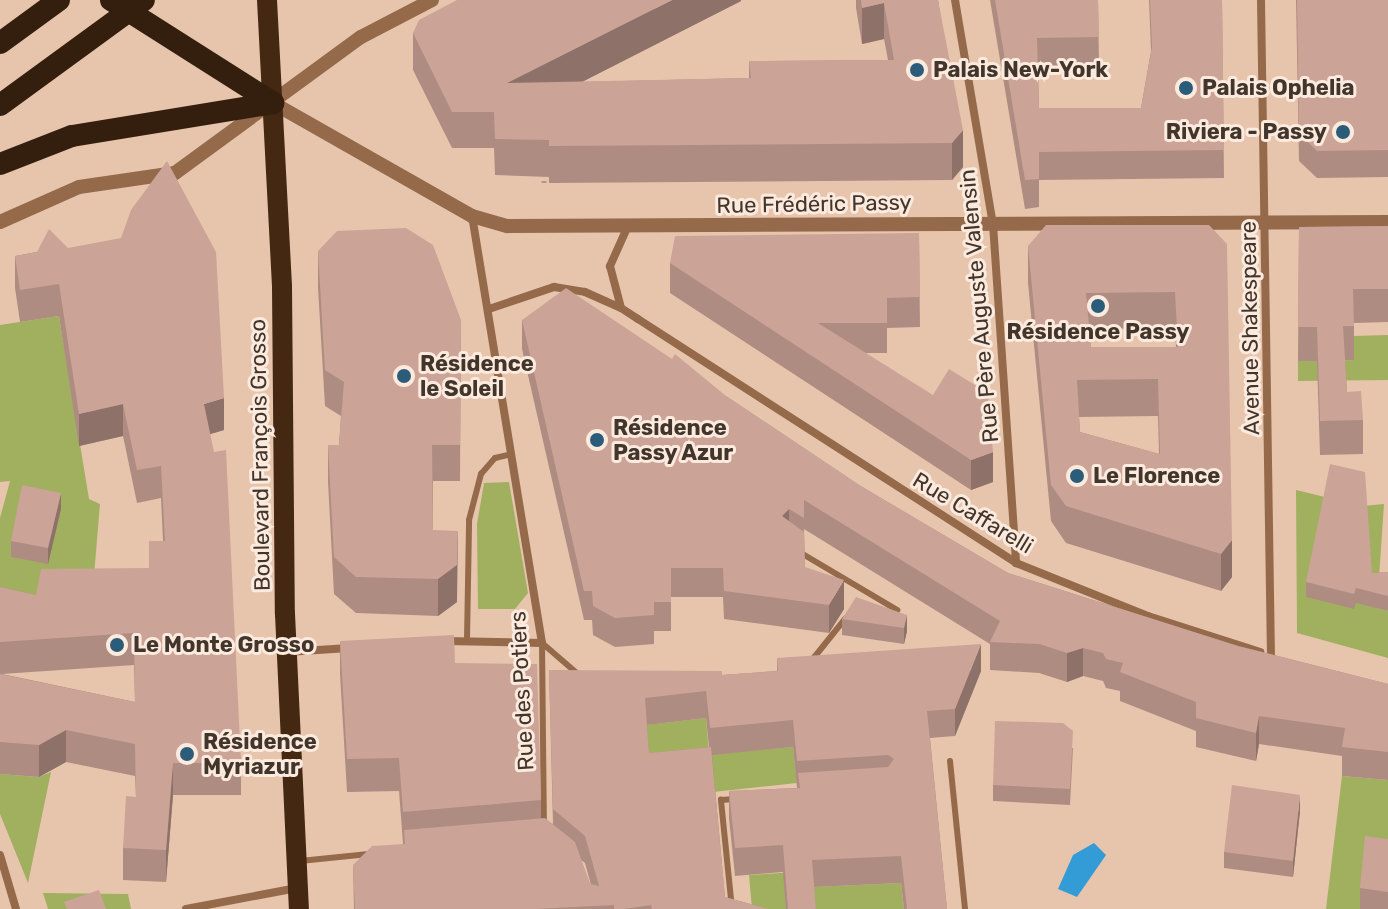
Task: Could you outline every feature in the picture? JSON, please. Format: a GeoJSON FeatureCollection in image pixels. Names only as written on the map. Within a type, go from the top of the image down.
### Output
{"type":"FeatureCollection","features":[{"type":"Feature","properties":{"kind":"highway"},"geometry":{"type":"LineString","coordinates":[[0,43],[59,0]]}},
{"type":"Feature","properties":{"kind":"highway"},"geometry":{"type":"LineString","coordinates":[[111,0],[273,103]]}},
{"type":"Feature","properties":{"kind":"highway"},"geometry":{"type":"LineString","coordinates":[[0,105],[144,0]]}},
{"type":"Feature","properties":{"kind":"highway"},"geometry":{"type":"LineString","coordinates":[[0,164],[72,136],[273,103]]}},
{"type":"Feature","properties":{"kind":"main road","name":"Boulevard François Grosso"},"geometry":{"type":"LineString","coordinates":[[267,0],[282,287],[286,652],[299,909]]}},
{"type":"Feature","properties":{"kind":"street"},"geometry":{"type":"LineString","coordinates":[[0,222],[79,187],[175,173],[361,37],[432,0]]}},
{"type":"Feature","properties":{"kind":"street","name":"Rue Père Auguste Valensin"},"geometry":{"type":"LineString","coordinates":[[955,0],[993,224],[1016,563]]}},
{"type":"Feature","properties":{"kind":"street","name":"Avenue Shakespeare"},"geometry":{"type":"LineString","coordinates":[[1261,0],[1267,222],[1271,656]]}},
{"type":"Feature","properties":{"kind":"street","name":"Rue Frédéric Passy"},"geometry":{"type":"LineString","coordinates":[[273,103],[472,216],[508,226],[627,228],[1388,222]]}},
{"type":"Feature","properties":{"kind":"street","name":"Rue des Potiers"},"geometry":{"type":"LineString","coordinates":[[472,216],[542,643]]}},
{"type":"Feature","properties":{"kind":"street"},"geometry":{"type":"LineString","coordinates":[[621,308],[610,266],[627,228]]}},
{"type":"Feature","properties":{"kind":"street","name":"Rue Caffarelli"},"geometry":{"type":"LineString","coordinates":[[489,309],[554,287],[585,292],[621,308],[1016,563],[1148,616],[1285,660]]}},
{"type":"Feature","properties":{"kind":"street"},"geometry":{"type":"LineString","coordinates":[[436,642],[542,643]]}},
{"type":"Feature","properties":{"kind":"street"},"geometry":{"type":"LineString","coordinates":[[286,652],[359,647]]}},
{"type":"Feature","properties":{"kind":"street"},"geometry":{"type":"LineString","coordinates":[[0,855],[16,909]]}},
{"type":"Feature","properties":{"kind":"street"},"geometry":{"type":"LineString","coordinates":[[186,909],[298,887]]}},
{"type":"Feature","properties":{"kind":"lane"},"geometry":{"type":"LineString","coordinates":[[467,640],[469,520],[481,474],[495,458],[512,454]]}},
{"type":"Feature","properties":{"kind":"lane"},"geometry":{"type":"LineString","coordinates":[[788,544],[862,593],[897,610]]}},
{"type":"Feature","properties":{"kind":"lane"},"geometry":{"type":"LineString","coordinates":[[803,668],[830,642],[862,593]]}},
{"type":"Feature","properties":{"kind":"lane"},"geometry":{"type":"LineString","coordinates":[[542,643],[590,684]]}},
{"type":"Feature","properties":{"kind":"lane","name":"Rue des Potiers"},"geometry":{"type":"LineString","coordinates":[[542,643],[547,839]]}},
{"type":"Feature","properties":{"kind":"lane"},"geometry":{"type":"LineString","coordinates":[[950,761],[965,909]]}},
{"type":"Feature","properties":{"kind":"lane"},"geometry":{"type":"LineString","coordinates":[[732,909],[721,800],[751,798]]}},
{"type":"Feature","properties":{"kind":"lane"},"geometry":{"type":"LineString","coordinates":[[297,861],[386,852]]}},
{"type":"Feature","properties":{"kind":"path"},"geometry":{"type":"LineString","coordinates":[[543,160],[544,185]]}},
{"type":"Feature","properties":{"kind":"green space"},"geometry":{"type":"Polygon","coordinates":[[[59,316],[89,499],[100,504],[94,576],[62,600],[0,589],[0,518],[10,481],[0,482],[0,325],[59,316]]]}},
{"type":"Feature","properties":{"kind":"green space"},"geometry":{"type":"Polygon","coordinates":[[[1388,335],[1388,380],[1298,381],[1298,361],[1354,360],[1353,336],[1388,335]]]}},
{"type":"Feature","properties":{"kind":"green space"},"geometry":{"type":"Polygon","coordinates":[[[509,482],[528,593],[515,609],[478,609],[477,524],[484,483],[509,482]]]}},
{"type":"Feature","properties":{"kind":"green space"},"geometry":{"type":"Polygon","coordinates":[[[1296,490],[1362,506],[1384,504],[1377,608],[1388,611],[1388,658],[1297,633],[1296,490]]]}},
{"type":"Feature","properties":{"kind":"green space"},"geometry":{"type":"Polygon","coordinates":[[[706,718],[709,754],[793,747],[797,783],[713,792],[649,780],[645,725],[706,718]]]}},
{"type":"Feature","properties":{"kind":"green space"},"geometry":{"type":"Polygon","coordinates":[[[51,772],[28,883],[0,814],[0,774],[39,777],[51,772]]]}},
{"type":"Feature","properties":{"kind":"green space"},"geometry":{"type":"Polygon","coordinates":[[[1342,776],[1388,780],[1388,862],[1360,909],[1326,909],[1342,776]]]}},
{"type":"Feature","properties":{"kind":"green space"},"geometry":{"type":"Polygon","coordinates":[[[810,871],[811,887],[901,883],[904,909],[752,909],[749,875],[810,871]]]}},
{"type":"Feature","properties":{"kind":"green space"},"geometry":{"type":"Polygon","coordinates":[[[43,893],[128,894],[131,909],[48,909],[43,893]]]}},
{"type":"Feature","properties":{"kind":"water"},"geometry":{"type":"Polygon","coordinates":[[[1094,843],[1106,855],[1077,897],[1058,889],[1073,855],[1094,843]]]}},
{"type":"Feature","properties":{"kind":"building"},"geometry":{"type":"Polygon","coordinates":[[[457,0],[672,0],[507,83],[751,78],[749,61],[894,60],[884,3],[862,8],[861,0],[938,0],[963,130],[952,143],[549,146],[549,140],[495,139],[494,112],[452,112],[413,33],[419,20],[457,0]]]}},
{"type":"Feature","properties":{"kind":"building"},"geometry":{"type":"Polygon","coordinates":[[[995,0],[1098,0],[1099,37],[1037,38],[1039,108],[1141,108],[1152,47],[1150,0],[1222,0],[1224,150],[1039,152],[1039,179],[1025,180],[995,0]]]}},
{"type":"Feature","properties":{"kind":"building","name":"Riviera - Passy"},"geometry":{"type":"Polygon","coordinates":[[[1297,0],[1388,0],[1388,150],[1317,151],[1299,133],[1297,0]]]}},
{"type":"Feature","properties":{"kind":"building"},"geometry":{"type":"Polygon","coordinates":[[[167,161],[216,252],[224,398],[204,404],[214,452],[226,450],[241,763],[173,763],[166,850],[123,848],[126,796],[136,797],[135,744],[66,730],[39,745],[0,742],[0,674],[135,702],[134,633],[0,642],[0,587],[36,595],[41,569],[149,568],[149,541],[165,541],[161,466],[137,470],[123,404],[79,414],[59,284],[20,290],[15,256],[37,252],[49,229],[68,248],[121,238],[131,210],[167,161]]]}},
{"type":"Feature","properties":{"kind":"building"},"geometry":{"type":"Polygon","coordinates":[[[1046,225],[1209,225],[1227,244],[1232,540],[1221,554],[1066,506],[1051,485],[1028,246],[1046,225]],[[1175,292],[1086,293],[1091,347],[1178,347],[1175,292]],[[1158,379],[1077,380],[1080,432],[1160,454],[1158,379]]]}},
{"type":"Feature","properties":{"kind":"building"},"geometry":{"type":"Polygon","coordinates":[[[1388,226],[1388,289],[1353,289],[1354,326],[1343,326],[1347,392],[1361,391],[1363,420],[1320,421],[1317,327],[1298,327],[1299,227],[1388,226]]]}},
{"type":"Feature","properties":{"kind":"building"},"geometry":{"type":"Polygon","coordinates":[[[406,228],[433,245],[461,320],[460,445],[432,445],[433,530],[458,531],[457,565],[438,579],[356,577],[334,557],[328,445],[339,445],[344,382],[325,370],[318,251],[337,231],[406,228]]]}},
{"type":"Feature","properties":{"kind":"building"},"geometry":{"type":"Polygon","coordinates":[[[919,233],[920,297],[887,298],[887,323],[818,323],[933,395],[949,369],[988,393],[993,452],[971,460],[670,263],[675,236],[919,233]]]}},
{"type":"Feature","properties":{"kind":"building"},"geometry":{"type":"Polygon","coordinates":[[[566,288],[672,359],[675,354],[726,396],[859,485],[1008,573],[1238,646],[1388,684],[1388,752],[1342,747],[1345,728],[1259,716],[1256,733],[1196,718],[1196,702],[1120,672],[1123,663],[1106,659],[1103,653],[1083,648],[1067,653],[1039,644],[990,642],[1000,621],[804,500],[804,518],[789,509],[782,516],[804,532],[805,567],[844,580],[829,605],[724,591],[723,568],[671,568],[671,602],[654,602],[654,615],[615,618],[593,606],[592,591],[584,591],[522,320],[566,288]]]}},
{"type":"Feature","properties":{"kind":"building"},"geometry":{"type":"Polygon","coordinates":[[[1330,464],[1365,472],[1372,573],[1388,572],[1388,596],[1356,588],[1354,594],[1306,582],[1330,464]]]}},
{"type":"Feature","properties":{"kind":"building"},"geometry":{"type":"Polygon","coordinates":[[[22,485],[61,493],[48,548],[11,541],[22,485]]]}},
{"type":"Feature","properties":{"kind":"building"},"geometry":{"type":"Polygon","coordinates":[[[856,597],[907,615],[904,628],[842,619],[856,597]]]}},
{"type":"Feature","properties":{"kind":"building"},"geometry":{"type":"Polygon","coordinates":[[[454,635],[455,663],[537,664],[541,800],[403,812],[399,758],[347,759],[340,641],[454,635]]]}},
{"type":"Feature","properties":{"kind":"building"},"geometry":{"type":"Polygon","coordinates":[[[981,644],[955,709],[927,711],[947,909],[907,909],[901,856],[812,860],[816,909],[788,909],[783,845],[735,848],[729,791],[800,788],[798,773],[888,767],[894,759],[888,755],[797,761],[793,720],[710,728],[706,691],[645,698],[649,753],[711,747],[725,897],[769,909],[652,909],[651,905],[614,909],[614,905],[536,909],[355,909],[353,865],[372,846],[405,844],[404,830],[545,818],[575,842],[590,884],[599,886],[585,836],[553,809],[549,670],[722,671],[722,675],[778,671],[777,658],[981,644]]]}},
{"type":"Feature","properties":{"kind":"building"},"geometry":{"type":"Polygon","coordinates":[[[995,721],[1063,723],[1073,731],[1070,789],[993,785],[995,721]]]}},
{"type":"Feature","properties":{"kind":"building"},"geometry":{"type":"Polygon","coordinates":[[[1232,785],[1300,795],[1293,861],[1224,852],[1232,785]]]}},
{"type":"Feature","properties":{"kind":"building"},"geometry":{"type":"Polygon","coordinates":[[[1365,836],[1388,839],[1388,892],[1360,888],[1365,836]]]}},
{"type":"Feature","properties":{"kind":"building"},"geometry":{"type":"Polygon","coordinates":[[[99,890],[106,909],[67,909],[64,902],[99,890]]]}},
{"type":"Feature","properties":{"kind":"place","name":"Palais New-York"},"geometry":{"type":"Point","coordinates":[917,70]}},
{"type":"Feature","properties":{"kind":"place","name":"Palais Ophelia"},"geometry":{"type":"Point","coordinates":[1186,88]}},
{"type":"Feature","properties":{"kind":"place","name":"Riviera - Passy"},"geometry":{"type":"Point","coordinates":[1343,132]}},
{"type":"Feature","properties":{"kind":"place","name":"Résidence Passy"},"geometry":{"type":"Point","coordinates":[1098,306]}},
{"type":"Feature","properties":{"kind":"place","name":"Résidence le Soleil"},"geometry":{"type":"Point","coordinates":[404,376]}},
{"type":"Feature","properties":{"kind":"place","name":"Résidence Passy Azur"},"geometry":{"type":"Point","coordinates":[597,440]}},
{"type":"Feature","properties":{"kind":"place","name":"Le Florence"},"geometry":{"type":"Point","coordinates":[1077,476]}},
{"type":"Feature","properties":{"kind":"place","name":"Le Monte Grosso"},"geometry":{"type":"Point","coordinates":[117,645]}},
{"type":"Feature","properties":{"kind":"place","name":"Résidence Myriazur"},"geometry":{"type":"Point","coordinates":[187,754]}}]}
